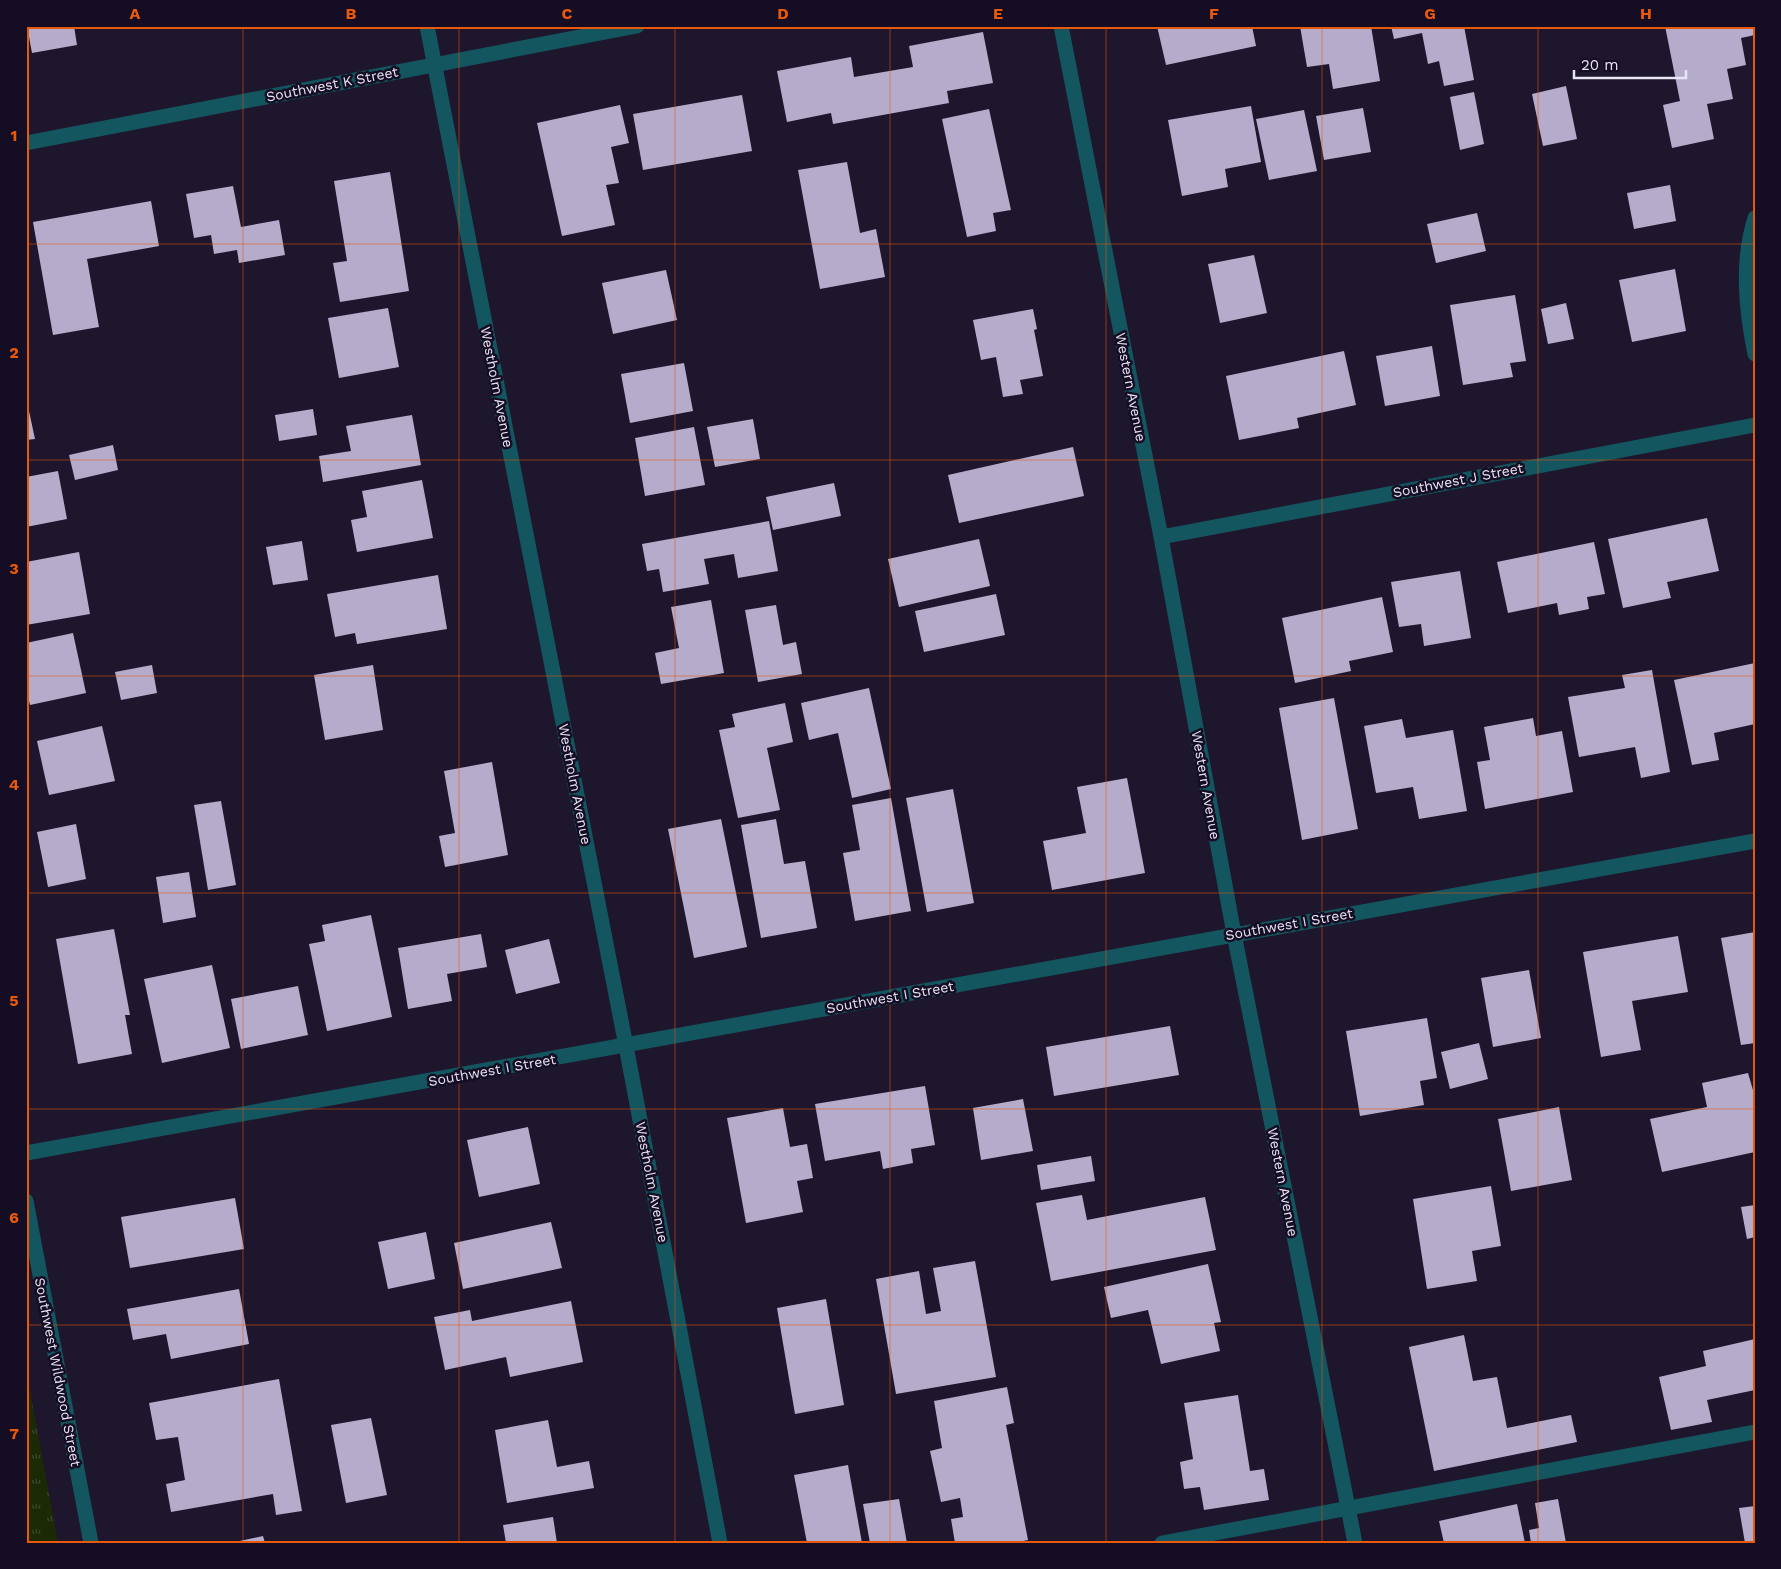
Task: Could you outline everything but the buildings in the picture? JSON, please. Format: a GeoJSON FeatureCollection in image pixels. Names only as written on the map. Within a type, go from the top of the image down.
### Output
{"type":"FeatureCollection","features":[{"type":"Feature","properties":{"kind":"street","name":"Westholm Avenue"},"geometry":{"type":"LineString","coordinates":[[427,26],[626,1046],[720,1543]]}},
{"type":"Feature","properties":{"kind":"street","name":"Southwest K Street"},"geometry":{"type":"LineString","coordinates":[[26,143],[637,26]]}},
{"type":"Feature","properties":{"kind":"street","name":"Western Avenue"},"geometry":{"type":"LineString","coordinates":[[1061,26],[1161,536],[1234,934],[1355,1543]]}},
{"type":"Feature","properties":{"kind":"street"},"geometry":{"type":"LineString","coordinates":[[1755,218],[1746,276],[1748,321],[1755,354]]}},
{"type":"Feature","properties":{"kind":"street","name":"Southwest J Street"},"geometry":{"type":"LineString","coordinates":[[1161,536],[1755,425]]}},
{"type":"Feature","properties":{"kind":"street","name":"Southwest I Street"},"geometry":{"type":"LineString","coordinates":[[26,1153],[1755,841]]}},
{"type":"Feature","properties":{"kind":"street","name":"Southwest Wildwood Street"},"geometry":{"type":"LineString","coordinates":[[26,1201],[90,1543]]}},
{"type":"Feature","properties":{"kind":"street"},"geometry":{"type":"LineString","coordinates":[[1162,1543],[1348,1510],[1755,1432]]}},
{"type":"Feature","properties":{"kind":"green space"},"geometry":{"type":"Polygon","coordinates":[[[26,1369],[58,1543],[26,1543],[26,1369]]]}}]}
